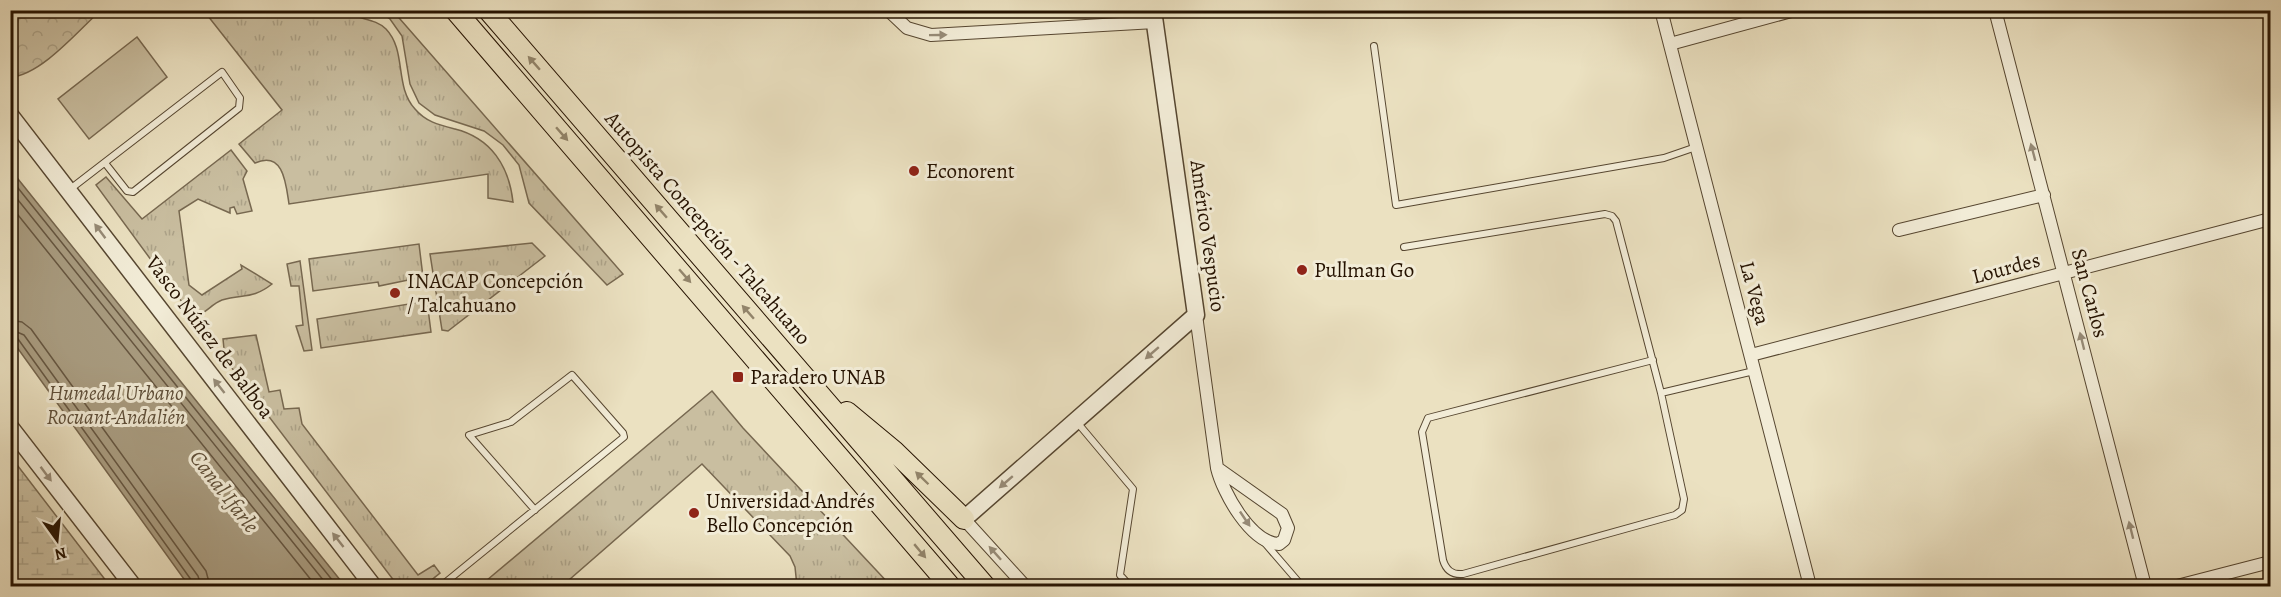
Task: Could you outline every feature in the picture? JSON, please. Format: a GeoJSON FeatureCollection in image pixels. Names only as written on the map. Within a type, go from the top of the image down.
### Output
{"type":"FeatureCollection","features":[{"type":"Feature","properties":{"kind":"main road"},"geometry":{"type":"LineString","coordinates":[[455,10],[950,586]]}},
{"type":"Feature","properties":{"kind":"main road","name":"Autopista Concepción - Talcahuano"},"geometry":{"type":"LineString","coordinates":[[488,10],[985,586]]}},
{"type":"Feature","properties":{"kind":"main road"},"geometry":{"type":"LineString","coordinates":[[811,385],[894,451],[964,519]]}},
{"type":"Feature","properties":{"kind":"street"},"geometry":{"type":"LineString","coordinates":[[888,10],[907,28],[931,35],[1154,16]]}},
{"type":"Feature","properties":{"kind":"street","name":"La Vega"},"geometry":{"type":"LineString","coordinates":[[1661,10],[1810,586]]}},
{"type":"Feature","properties":{"kind":"street"},"geometry":{"type":"LineString","coordinates":[[1670,44],[1795,10]]}},
{"type":"Feature","properties":{"kind":"street","name":"San Carlos"},"geometry":{"type":"LineString","coordinates":[[1995,10],[2145,586]]}},
{"type":"Feature","properties":{"kind":"street","name":"Américo Vespucio"},"geometry":{"type":"LineString","coordinates":[[1154,16],[1218,468],[1225,490],[1256,536],[1264,541]]}},
{"type":"Feature","properties":{"kind":"street","name":"Vasco Núñez de Balboa"},"geometry":{"type":"LineString","coordinates":[[10,115],[374,586]]}},
{"type":"Feature","properties":{"kind":"street"},"geometry":{"type":"LineString","coordinates":[[1899,230],[2044,195]]}},
{"type":"Feature","properties":{"kind":"street","name":"Lourdes"},"geometry":{"type":"LineString","coordinates":[[1751,355],[2271,219]]}},
{"type":"Feature","properties":{"kind":"street"},"geometry":{"type":"LineString","coordinates":[[1025,586],[964,519],[1196,315]]}},
{"type":"Feature","properties":{"kind":"street"},"geometry":{"type":"LineString","coordinates":[[10,427],[133,586]]}},
{"type":"Feature","properties":{"kind":"street"},"geometry":{"type":"LineString","coordinates":[[1218,468],[1282,514],[1288,528],[1284,540],[1279,544],[1264,541]]}},
{"type":"Feature","properties":{"kind":"street"},"geometry":{"type":"LineString","coordinates":[[2177,586],[2271,561]]}},
{"type":"Feature","properties":{"kind":"lane"},"geometry":{"type":"LineString","coordinates":[[1374,46],[1396,205],[1664,158],[1697,147]]}},
{"type":"Feature","properties":{"kind":"lane"},"geometry":{"type":"LineString","coordinates":[[69,190],[222,72],[241,100],[239,108],[133,192],[127,191],[105,163]]}},
{"type":"Feature","properties":{"kind":"lane"},"geometry":{"type":"LineString","coordinates":[[1404,246],[1605,214],[1612,216],[1616,221],[1653,360],[1684,499],[1679,513],[1463,574],[1454,574],[1446,568],[1422,432],[1428,418],[1653,360]]}},
{"type":"Feature","properties":{"kind":"lane"},"geometry":{"type":"LineString","coordinates":[[1661,393],[1755,371]]}},
{"type":"Feature","properties":{"kind":"lane"},"geometry":{"type":"LineString","coordinates":[[441,586],[535,510],[624,437],[623,433],[572,375],[511,422],[469,435],[535,510]]}},
{"type":"Feature","properties":{"kind":"lane"},"geometry":{"type":"LineString","coordinates":[[1076,421],[1133,489],[1120,575],[1130,586]]}},
{"type":"Feature","properties":{"kind":"lane"},"geometry":{"type":"LineString","coordinates":[[1264,541],[1302,586]]}},
{"type":"Feature","properties":{"kind":"green space"},"geometry":{"type":"Polygon","coordinates":[[[11,10],[100,11],[47,61],[23,74],[11,77],[11,10]]]}},
{"type":"Feature","properties":{"kind":"green space"},"geometry":{"type":"Polygon","coordinates":[[[204,11],[345,11],[382,25],[396,48],[405,90],[415,109],[428,120],[468,133],[488,147],[502,165],[513,202],[488,198],[488,174],[289,204],[285,179],[278,165],[265,160],[255,163],[239,144],[282,110],[204,11]]]}},
{"type":"Feature","properties":{"kind":"green space"},"geometry":{"type":"Polygon","coordinates":[[[378,11],[393,11],[623,274],[607,285],[529,203],[519,165],[503,145],[484,131],[435,115],[419,103],[410,84],[402,36],[390,19],[378,11]]]}},
{"type":"Feature","properties":{"kind":"green space"},"geometry":{"type":"Polygon","coordinates":[[[137,37],[167,77],[89,139],[58,99],[137,37]]]}},
{"type":"Feature","properties":{"kind":"green space"},"geometry":{"type":"Polygon","coordinates":[[[231,150],[247,171],[243,179],[252,211],[237,214],[234,207],[230,208],[230,213],[198,199],[179,211],[189,285],[202,295],[242,269],[241,265],[272,284],[254,294],[222,300],[193,317],[96,185],[106,177],[142,219],[231,150]]]}},
{"type":"Feature","properties":{"kind":"green space"},"geometry":{"type":"Polygon","coordinates":[[[532,243],[545,256],[448,331],[442,330],[430,254],[532,243]]]}},
{"type":"Feature","properties":{"kind":"green space"},"geometry":{"type":"Polygon","coordinates":[[[419,244],[423,277],[379,286],[378,282],[313,291],[309,259],[419,244]]]}},
{"type":"Feature","properties":{"kind":"green space"},"geometry":{"type":"Polygon","coordinates":[[[300,261],[312,350],[304,351],[296,326],[303,325],[299,286],[291,286],[287,264],[300,261]]]}},
{"type":"Feature","properties":{"kind":"green space"},"geometry":{"type":"Polygon","coordinates":[[[427,301],[431,332],[321,348],[317,319],[427,301]]]}},
{"type":"Feature","properties":{"kind":"green space"},"geometry":{"type":"Polygon","coordinates":[[[256,335],[269,392],[280,390],[284,409],[299,408],[302,424],[418,575],[434,565],[440,573],[424,586],[398,586],[225,359],[223,339],[256,335]]]}},
{"type":"Feature","properties":{"kind":"green space","name":"Universidad Andrés Bello Concepción"},"geometry":{"type":"Polygon","coordinates":[[[712,391],[743,428],[891,586],[797,586],[795,567],[790,556],[702,464],[562,586],[480,586],[712,391]]]}},
{"type":"Feature","properties":{"kind":"green space"},"geometry":{"type":"Polygon","coordinates":[[[11,457],[110,586],[11,586],[11,457]]]}},
{"type":"Feature","properties":{"kind":"water","name":"Humedal Urbano Rocuant-Andalién"},"geometry":{"type":"Polygon","coordinates":[[[10,169],[345,586],[189,586],[11,339],[10,169]]]}},
{"type":"Feature","properties":{"kind":"place","name":"Econorent"},"geometry":{"type":"Point","coordinates":[914,171]}},
{"type":"Feature","properties":{"kind":"place","name":"Pullman Go"},"geometry":{"type":"Point","coordinates":[1302,270]}},
{"type":"Feature","properties":{"kind":"place","name":"INACAP Concepción / Talcahuano"},"geometry":{"type":"Point","coordinates":[395,293]}},
{"type":"Feature","properties":{"kind":"place","name":"Paradero UNAB"},"geometry":{"type":"Point","coordinates":[738,377]}},
{"type":"Feature","properties":{"kind":"place","name":"Universidad Andrés Bello Concepción"},"geometry":{"type":"Point","coordinates":[694,513]}},
{"type":"Feature","properties":{"kind":"water label","name":"Canal Ifarle"},"geometry":{"type":"Point","coordinates":[225,491]}}]}
